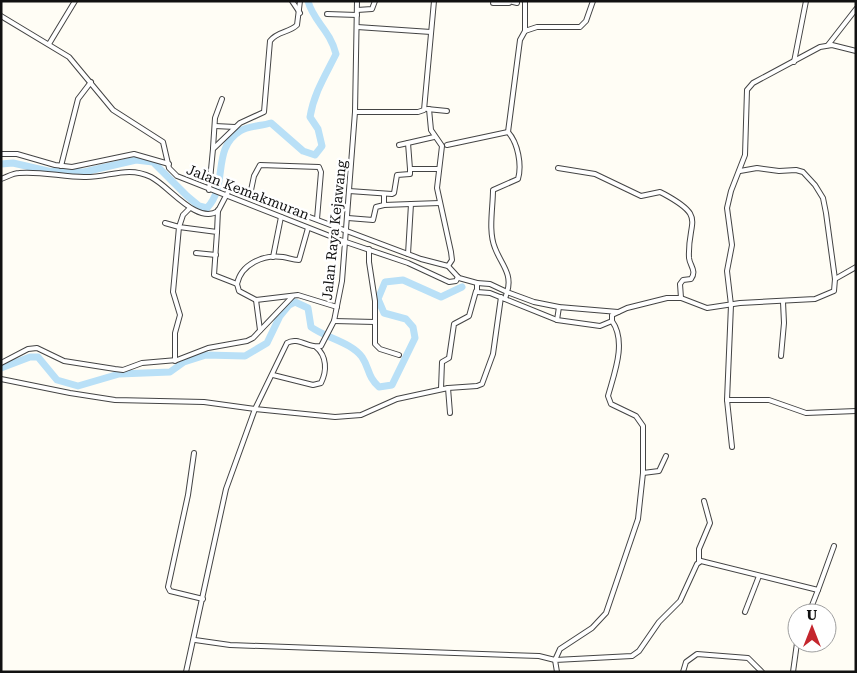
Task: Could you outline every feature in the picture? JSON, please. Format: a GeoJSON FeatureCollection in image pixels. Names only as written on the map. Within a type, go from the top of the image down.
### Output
{"type":"FeatureCollection","features":[{"type":"Feature","properties":{"kind":"street"},"geometry":{"type":"LineString","coordinates":[[49,44],[75,1]]}},
{"type":"Feature","properties":{"kind":"street"},"geometry":{"type":"LineString","coordinates":[[292,1],[300,13]]}},
{"type":"Feature","properties":{"kind":"street"},"geometry":{"type":"LineString","coordinates":[[213,149],[235,127],[264,112],[270,41],[276,34],[294,28],[297,25],[300,1]]}},
{"type":"Feature","properties":{"kind":"street","name":"Jalan Raya Kejawang"},"geometry":{"type":"LineString","coordinates":[[316,347],[324,343],[334,321],[346,241],[355,112],[357,1]]}},
{"type":"Feature","properties":{"kind":"street"},"geometry":{"type":"LineString","coordinates":[[327,14],[372,9],[375,1]]}},
{"type":"Feature","properties":{"kind":"street"},"geometry":{"type":"LineString","coordinates":[[434,1],[427,109],[434,137],[442,146],[437,182],[451,252],[452,260],[448,266]]}},
{"type":"Feature","properties":{"kind":"street"},"geometry":{"type":"LineString","coordinates":[[1,379],[115,400],[204,402],[255,410],[335,416],[361,415],[397,398],[441,389],[482,384],[493,354],[505,295],[510,282],[507,270],[496,251],[492,237],[493,189],[516,181],[519,176],[516,146],[508,132],[520,40],[524,31],[525,1]]}},
{"type":"Feature","properties":{"kind":"street"},"geometry":{"type":"LineString","coordinates":[[524,31],[537,27],[580,27],[586,21],[593,1]]}},
{"type":"Feature","properties":{"kind":"street"},"geometry":{"type":"LineString","coordinates":[[794,62],[806,1]]}},
{"type":"Feature","properties":{"kind":"street"},"geometry":{"type":"LineString","coordinates":[[493,3],[517,3]]}},
{"type":"Feature","properties":{"kind":"street"},"geometry":{"type":"LineString","coordinates":[[828,45],[856,9]]}},
{"type":"Feature","properties":{"kind":"street","name":"Jalan Kemakmuran"},"geometry":{"type":"LineString","coordinates":[[1,16],[49,44],[74,62],[114,110],[163,142],[171,171],[177,176],[308,228],[369,249],[449,282],[456,281],[459,278]]}},
{"type":"Feature","properties":{"kind":"street"},"geometry":{"type":"LineString","coordinates":[[357,27],[431,32]]}},
{"type":"Feature","properties":{"kind":"street"},"geometry":{"type":"LineString","coordinates":[[732,447],[727,400],[731,305],[727,271],[732,245],[727,208],[731,191],[740,171],[747,140],[746,108],[750,86],[812,50],[828,45],[856,51]]}},
{"type":"Feature","properties":{"kind":"street"},"geometry":{"type":"LineString","coordinates":[[61,166],[78,99],[91,82]]}},
{"type":"Feature","properties":{"kind":"street"},"geometry":{"type":"LineString","coordinates":[[212,191],[215,118],[222,99]]}},
{"type":"Feature","properties":{"kind":"street"},"geometry":{"type":"LineString","coordinates":[[355,112],[418,112],[427,109],[447,111]]}},
{"type":"Feature","properties":{"kind":"street"},"geometry":{"type":"LineString","coordinates":[[215,126],[235,127]]}},
{"type":"Feature","properties":{"kind":"street"},"geometry":{"type":"LineString","coordinates":[[447,145],[480,136],[508,132]]}},
{"type":"Feature","properties":{"kind":"street"},"geometry":{"type":"LineString","coordinates":[[399,145],[434,137]]}},
{"type":"Feature","properties":{"kind":"street"},"geometry":{"type":"LineString","coordinates":[[349,191],[394,193],[396,175],[410,174],[408,143]]}},
{"type":"Feature","properties":{"kind":"street"},"geometry":{"type":"LineString","coordinates":[[1,154],[20,154],[61,166],[72,172],[134,154],[169,164]]}},
{"type":"Feature","properties":{"kind":"street"},"geometry":{"type":"LineString","coordinates":[[250,194],[254,176],[260,165],[319,166],[321,172],[317,219]]}},
{"type":"Feature","properties":{"kind":"street"},"geometry":{"type":"LineString","coordinates":[[558,168],[595,174],[641,196],[660,192],[691,214],[693,221],[689,258],[693,266],[693,276],[691,279],[682,282],[681,298]]}},
{"type":"Feature","properties":{"kind":"street"},"geometry":{"type":"LineString","coordinates":[[611,322],[612,316],[618,312],[667,298],[681,298],[707,308],[815,300],[830,295],[834,291],[835,279],[825,205],[815,185],[803,172],[796,170],[779,171],[757,168],[740,171]]}},
{"type":"Feature","properties":{"kind":"street"},"geometry":{"type":"LineString","coordinates":[[410,169],[438,169]]}},
{"type":"Feature","properties":{"kind":"street"},"geometry":{"type":"LineString","coordinates":[[1,179],[20,173],[72,172],[97,177],[117,171],[140,173],[165,185],[190,208],[204,214],[215,213],[218,210]]}},
{"type":"Feature","properties":{"kind":"street"},"geometry":{"type":"LineString","coordinates":[[237,284],[214,275],[218,210],[225,196],[232,189],[250,194],[408,254],[448,266],[459,278],[490,284],[505,295],[557,318],[604,326],[611,322]]}},
{"type":"Feature","properties":{"kind":"street"},"geometry":{"type":"LineString","coordinates":[[384,194],[384,205]]}},
{"type":"Feature","properties":{"kind":"street"},"geometry":{"type":"LineString","coordinates":[[348,218],[373,220],[376,206],[440,203]]}},
{"type":"Feature","properties":{"kind":"street"},"geometry":{"type":"LineString","coordinates":[[408,254],[411,204]]}},
{"type":"Feature","properties":{"kind":"street"},"geometry":{"type":"LineString","coordinates":[[175,361],[175,333],[180,315],[174,296],[179,227],[183,215],[190,208]]}},
{"type":"Feature","properties":{"kind":"street"},"geometry":{"type":"LineString","coordinates":[[273,257],[280,217],[284,208]]}},
{"type":"Feature","properties":{"kind":"street"},"geometry":{"type":"LineString","coordinates":[[165,222],[179,227],[217,232]]}},
{"type":"Feature","properties":{"kind":"street"},"geometry":{"type":"LineString","coordinates":[[308,228],[299,260],[273,257],[263,258],[242,272],[237,284],[239,291],[256,300],[302,295],[321,304],[337,307]]}},
{"type":"Feature","properties":{"kind":"street"},"geometry":{"type":"LineString","coordinates":[[369,249],[370,271],[375,301],[376,346],[400,355]]}},
{"type":"Feature","properties":{"kind":"street"},"geometry":{"type":"LineString","coordinates":[[196,253],[216,255]]}},
{"type":"Feature","properties":{"kind":"street"},"geometry":{"type":"LineString","coordinates":[[835,279],[856,267]]}},
{"type":"Feature","properties":{"kind":"street"},"geometry":{"type":"LineString","coordinates":[[441,389],[440,372],[442,362],[449,359],[454,324],[468,317],[477,283]]}},
{"type":"Feature","properties":{"kind":"street"},"geometry":{"type":"LineString","coordinates":[[476,291],[505,295],[559,309],[618,312]]}},
{"type":"Feature","properties":{"kind":"street"},"geometry":{"type":"LineString","coordinates":[[1,363],[34,348],[43,349],[64,361],[123,370],[142,363],[175,361],[208,348],[247,341],[292,296]]}},
{"type":"Feature","properties":{"kind":"street"},"geometry":{"type":"LineString","coordinates":[[256,300],[260,330]]}},
{"type":"Feature","properties":{"kind":"street"},"geometry":{"type":"LineString","coordinates":[[781,356],[784,323],[783,302]]}},
{"type":"Feature","properties":{"kind":"street"},"geometry":{"type":"LineString","coordinates":[[557,318],[559,309]]}},
{"type":"Feature","properties":{"kind":"street"},"geometry":{"type":"LineString","coordinates":[[334,321],[375,322]]}},
{"type":"Feature","properties":{"kind":"street"},"geometry":{"type":"LineString","coordinates":[[557,672],[555,660],[560,649],[601,621],[635,532],[643,472],[643,426],[636,416],[611,404],[608,396],[619,345],[616,327],[611,322]]}},
{"type":"Feature","properties":{"kind":"street"},"geometry":{"type":"LineString","coordinates":[[186,672],[226,489],[255,410],[290,341],[296,340],[316,347],[324,356],[325,361],[321,383],[313,385],[273,375]]}},
{"type":"Feature","properties":{"kind":"street"},"geometry":{"type":"LineString","coordinates":[[448,389],[450,413]]}},
{"type":"Feature","properties":{"kind":"street"},"geometry":{"type":"LineString","coordinates":[[727,400],[769,400],[806,413],[856,411]]}},
{"type":"Feature","properties":{"kind":"street"},"geometry":{"type":"LineString","coordinates":[[194,453],[188,495],[168,587],[171,592],[203,599]]}},
{"type":"Feature","properties":{"kind":"street"},"geometry":{"type":"LineString","coordinates":[[643,472],[659,471],[666,456]]}},
{"type":"Feature","properties":{"kind":"street"},"geometry":{"type":"LineString","coordinates":[[194,640],[230,645],[539,656],[555,660],[632,656],[639,650],[659,622],[680,601],[699,562],[701,543],[710,523],[704,500]]}},
{"type":"Feature","properties":{"kind":"street"},"geometry":{"type":"LineString","coordinates":[[812,603],[834,546]]}},
{"type":"Feature","properties":{"kind":"street"},"geometry":{"type":"LineString","coordinates":[[699,562],[705,560],[759,576],[818,590]]}},
{"type":"Feature","properties":{"kind":"street"},"geometry":{"type":"LineString","coordinates":[[745,612],[759,576]]}},
{"type":"Feature","properties":{"kind":"street"},"geometry":{"type":"LineString","coordinates":[[793,672],[796,653]]}},
{"type":"Feature","properties":{"kind":"street"},"geometry":{"type":"LineString","coordinates":[[683,672],[683,666],[688,659],[697,654],[748,658],[762,672]]}},
{"type":"Feature","properties":{"kind":"waterway"},"geometry":{"type":"LineString","coordinates":[[1,164],[13,163],[48,171],[84,172],[136,160],[153,162],[187,196],[199,206],[207,208],[214,199],[226,147],[231,139],[243,129],[271,123],[303,151],[315,155],[322,146],[318,129],[310,117],[317,92],[336,54],[330,38],[310,8],[308,1]]}},
{"type":"Feature","properties":{"kind":"waterway"},"geometry":{"type":"LineString","coordinates":[[1,368],[30,357],[38,357],[57,380],[78,386],[119,374],[170,372],[184,362],[206,355],[245,356],[267,343],[280,316],[289,305],[295,302],[308,308],[311,327],[352,348],[362,357],[370,376],[379,387],[392,385],[415,338],[413,327],[406,319],[384,313],[378,299],[385,282],[403,280],[441,297],[462,287]]}}]}
